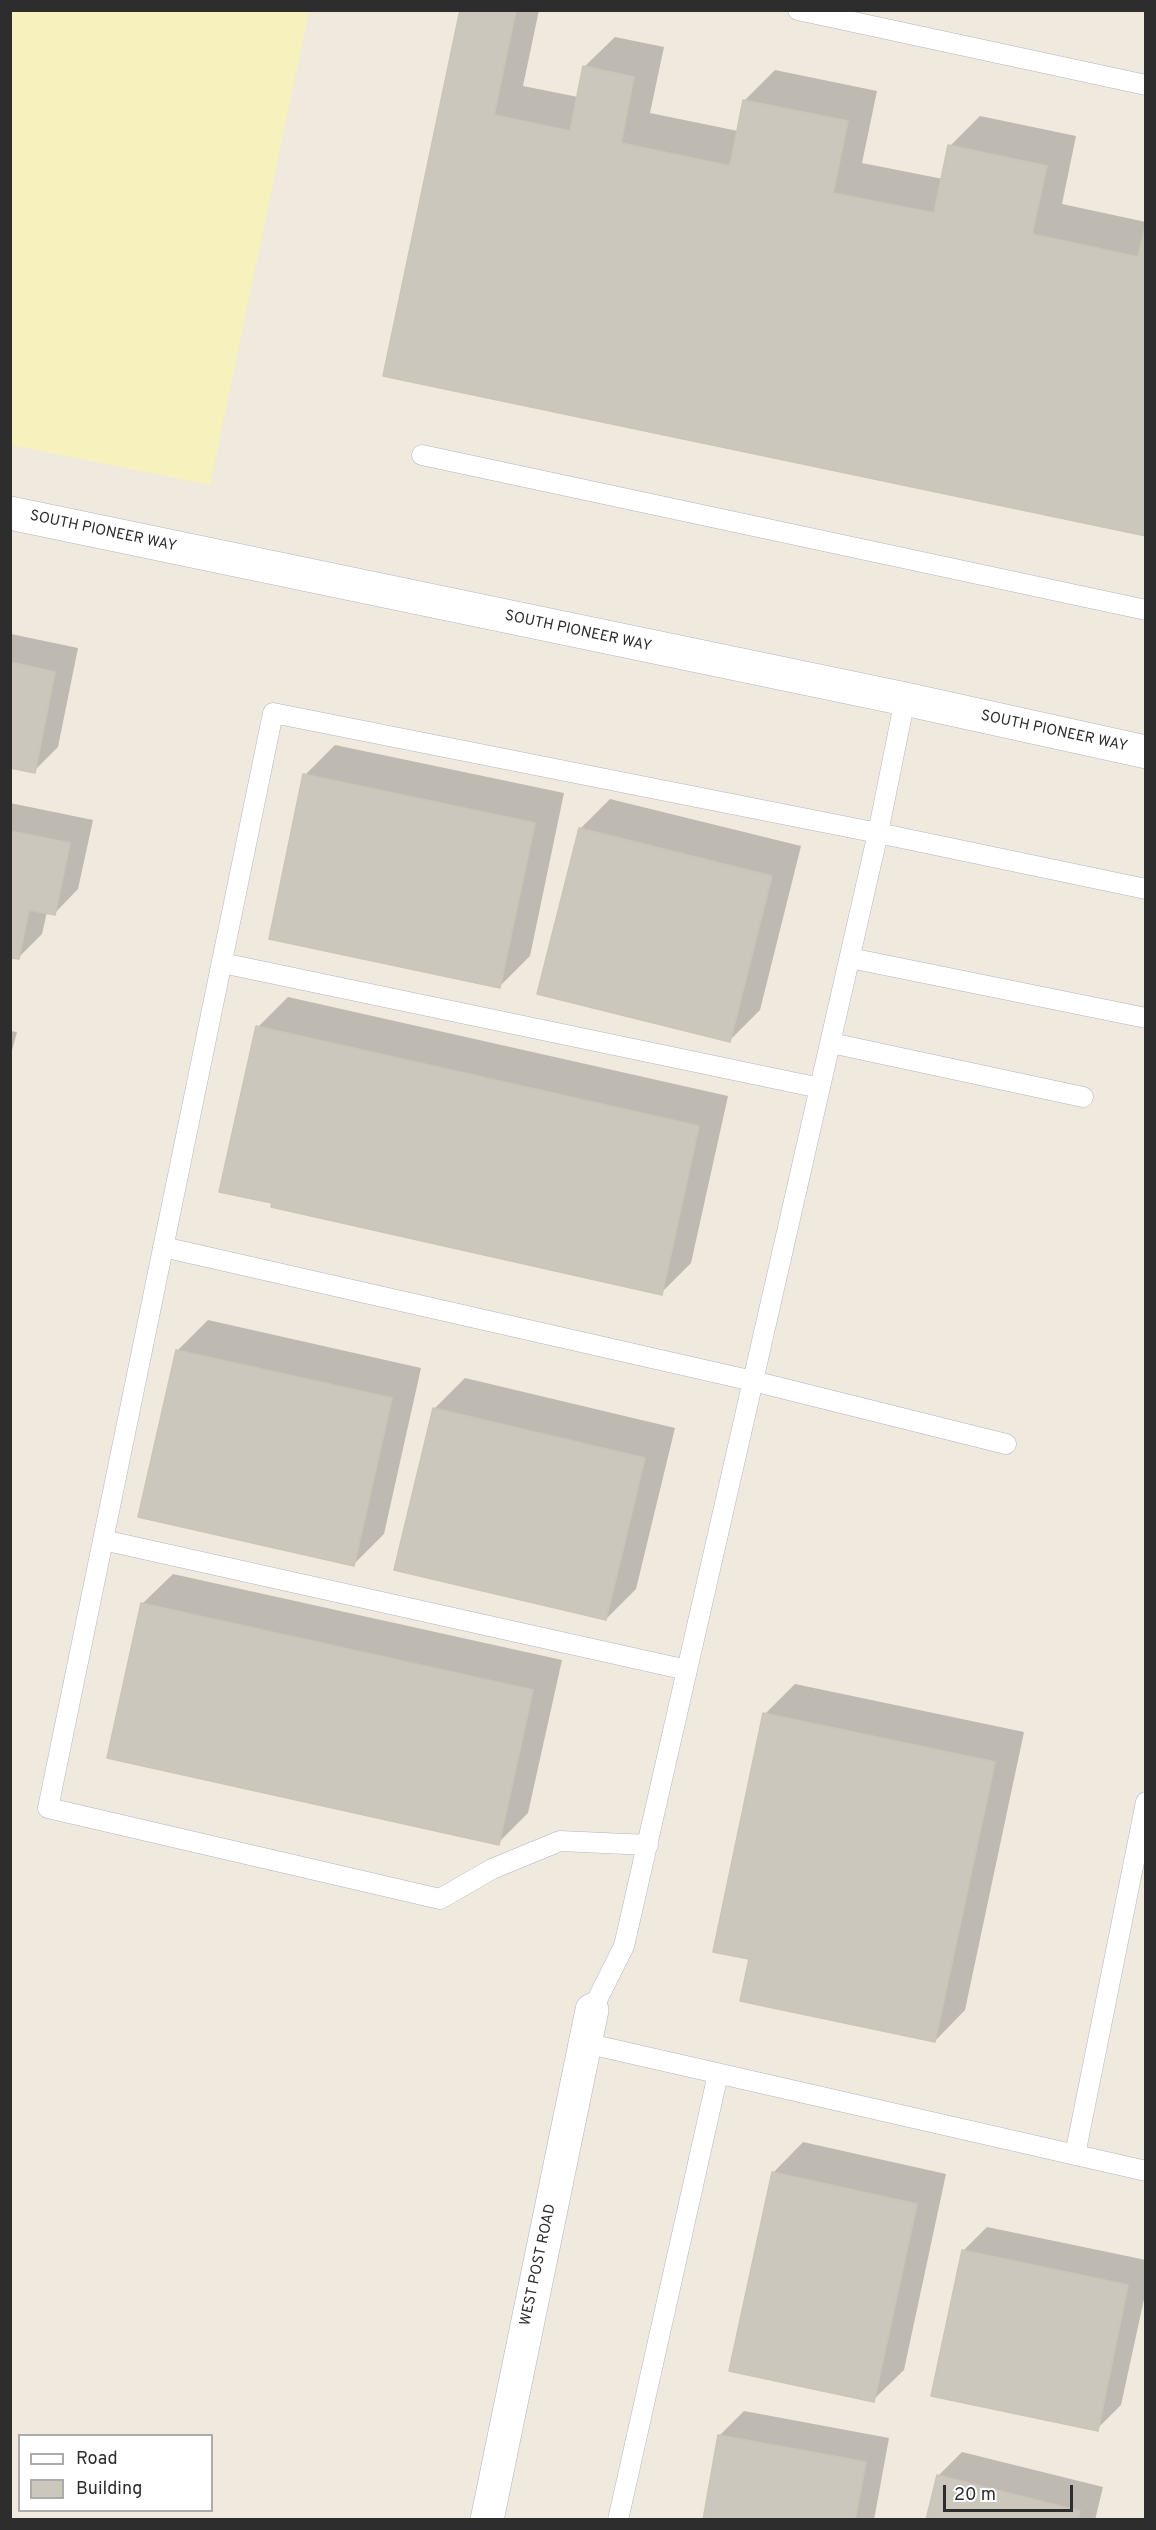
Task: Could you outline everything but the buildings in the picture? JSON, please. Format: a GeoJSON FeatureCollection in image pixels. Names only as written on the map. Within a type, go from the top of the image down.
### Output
{"type":"FeatureCollection","features":[{"type":"Feature","properties":{"kind":"street","name":"SOUTH PIONEER WAY"},"geometry":{"type":"LineString","coordinates":[[10,513],[905,699],[1146,752]]}},
{"type":"Feature","properties":{"kind":"street","name":"WEST POST ROAD"},"geometry":{"type":"LineString","coordinates":[[487,2520],[592,2010]]}},
{"type":"Feature","properties":{"kind":"lane"},"geometry":{"type":"LineString","coordinates":[[798,10],[1146,85]]}},
{"type":"Feature","properties":{"kind":"lane"},"geometry":{"type":"LineString","coordinates":[[423,455],[1146,610]]}},
{"type":"Feature","properties":{"kind":"lane"},"geometry":{"type":"LineString","coordinates":[[592,2010],[624,1946],[831,1043],[905,699]]}},
{"type":"Feature","properties":{"kind":"lane"},"geometry":{"type":"LineString","coordinates":[[648,1845],[560,1841],[492,1869],[440,1899],[48,1809],[273,713],[878,833],[1146,889]]}},
{"type":"Feature","properties":{"kind":"lane"},"geometry":{"type":"LineString","coordinates":[[850,958],[1146,1018]]}},
{"type":"Feature","properties":{"kind":"lane"},"geometry":{"type":"LineString","coordinates":[[222,963],[820,1088]]}},
{"type":"Feature","properties":{"kind":"lane"},"geometry":{"type":"LineString","coordinates":[[831,1043],[1083,1097]]}},
{"type":"Feature","properties":{"kind":"lane"},"geometry":{"type":"LineString","coordinates":[[164,1247],[753,1381],[1006,1444]]}},
{"type":"Feature","properties":{"kind":"lane"},"geometry":{"type":"LineString","coordinates":[[103,1540],[687,1670]]}},
{"type":"Feature","properties":{"kind":"lane"},"geometry":{"type":"LineString","coordinates":[[1075,2155],[1146,1802]]}},
{"type":"Feature","properties":{"kind":"lane"},"geometry":{"type":"LineString","coordinates":[[585,2043],[1146,2171]]}},
{"type":"Feature","properties":{"kind":"lane"},"geometry":{"type":"LineString","coordinates":[[618,2520],[718,2073]]}},
{"type":"Feature","properties":{"kind":"sand"},"geometry":{"type":"Polygon","coordinates":[[[10,11],[309,11],[210,485],[11,445],[10,11]]]}}]}
